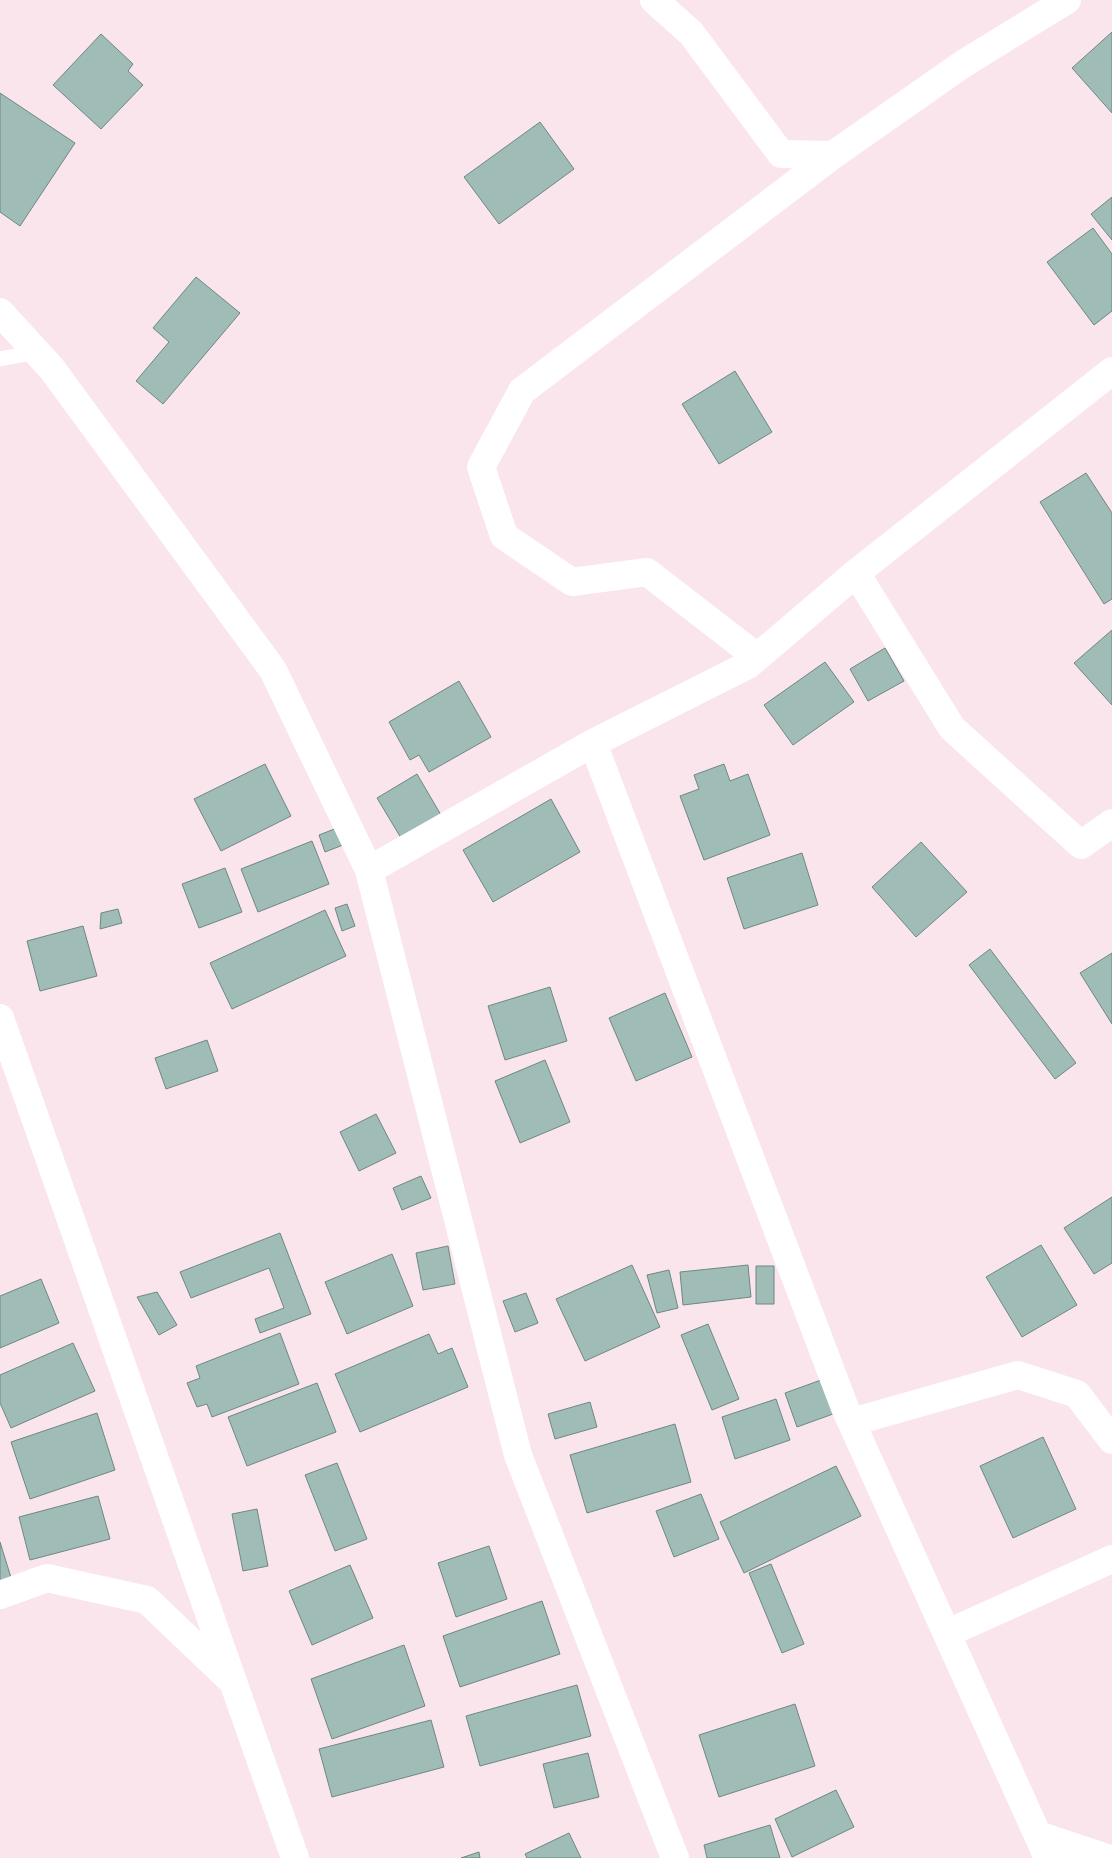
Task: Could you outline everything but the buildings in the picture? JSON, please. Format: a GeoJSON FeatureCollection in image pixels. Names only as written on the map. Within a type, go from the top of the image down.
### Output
{"type":"FeatureCollection","features":[{"type":"Feature","properties":{"kind":"street"},"geometry":{"type":"LineString","coordinates":[[654,0],[691,33],[781,154],[833,155]]}},
{"type":"Feature","properties":{"kind":"street"},"geometry":{"type":"LineString","coordinates":[[757,657],[647,572],[572,582],[504,536],[481,467],[522,391],[833,155],[963,64],[1067,0]]}},
{"type":"Feature","properties":{"kind":"street"},"geometry":{"type":"LineString","coordinates":[[0,312],[58,377],[273,670],[369,870],[518,1456],[675,1858]]}},
{"type":"Feature","properties":{"kind":"street"},"geometry":{"type":"LineString","coordinates":[[369,870],[593,743],[748,666],[856,573],[1112,371]]}},
{"type":"Feature","properties":{"kind":"street"},"geometry":{"type":"LineString","coordinates":[[856,573],[952,728],[1081,845],[1112,823]]}},
{"type":"Feature","properties":{"kind":"street"},"geometry":{"type":"LineString","coordinates":[[593,743],[852,1422],[1043,1846],[1107,1858]]}},
{"type":"Feature","properties":{"kind":"street"},"geometry":{"type":"LineString","coordinates":[[0,1018],[295,1858]]}},
{"type":"Feature","properties":{"kind":"street"},"geometry":{"type":"LineString","coordinates":[[852,1422],[1018,1375],[1077,1394],[1112,1440]]}},
{"type":"Feature","properties":{"kind":"street"},"geometry":{"type":"LineString","coordinates":[[948,1633],[1112,1559]]}},
{"type":"Feature","properties":{"kind":"street"},"geometry":{"type":"LineString","coordinates":[[0,1595],[47,1578],[147,1600],[234,1682]]}},
{"type":"Feature","properties":{"kind":"lane"},"geometry":{"type":"LineString","coordinates":[[0,359],[37,352]]}}]}
